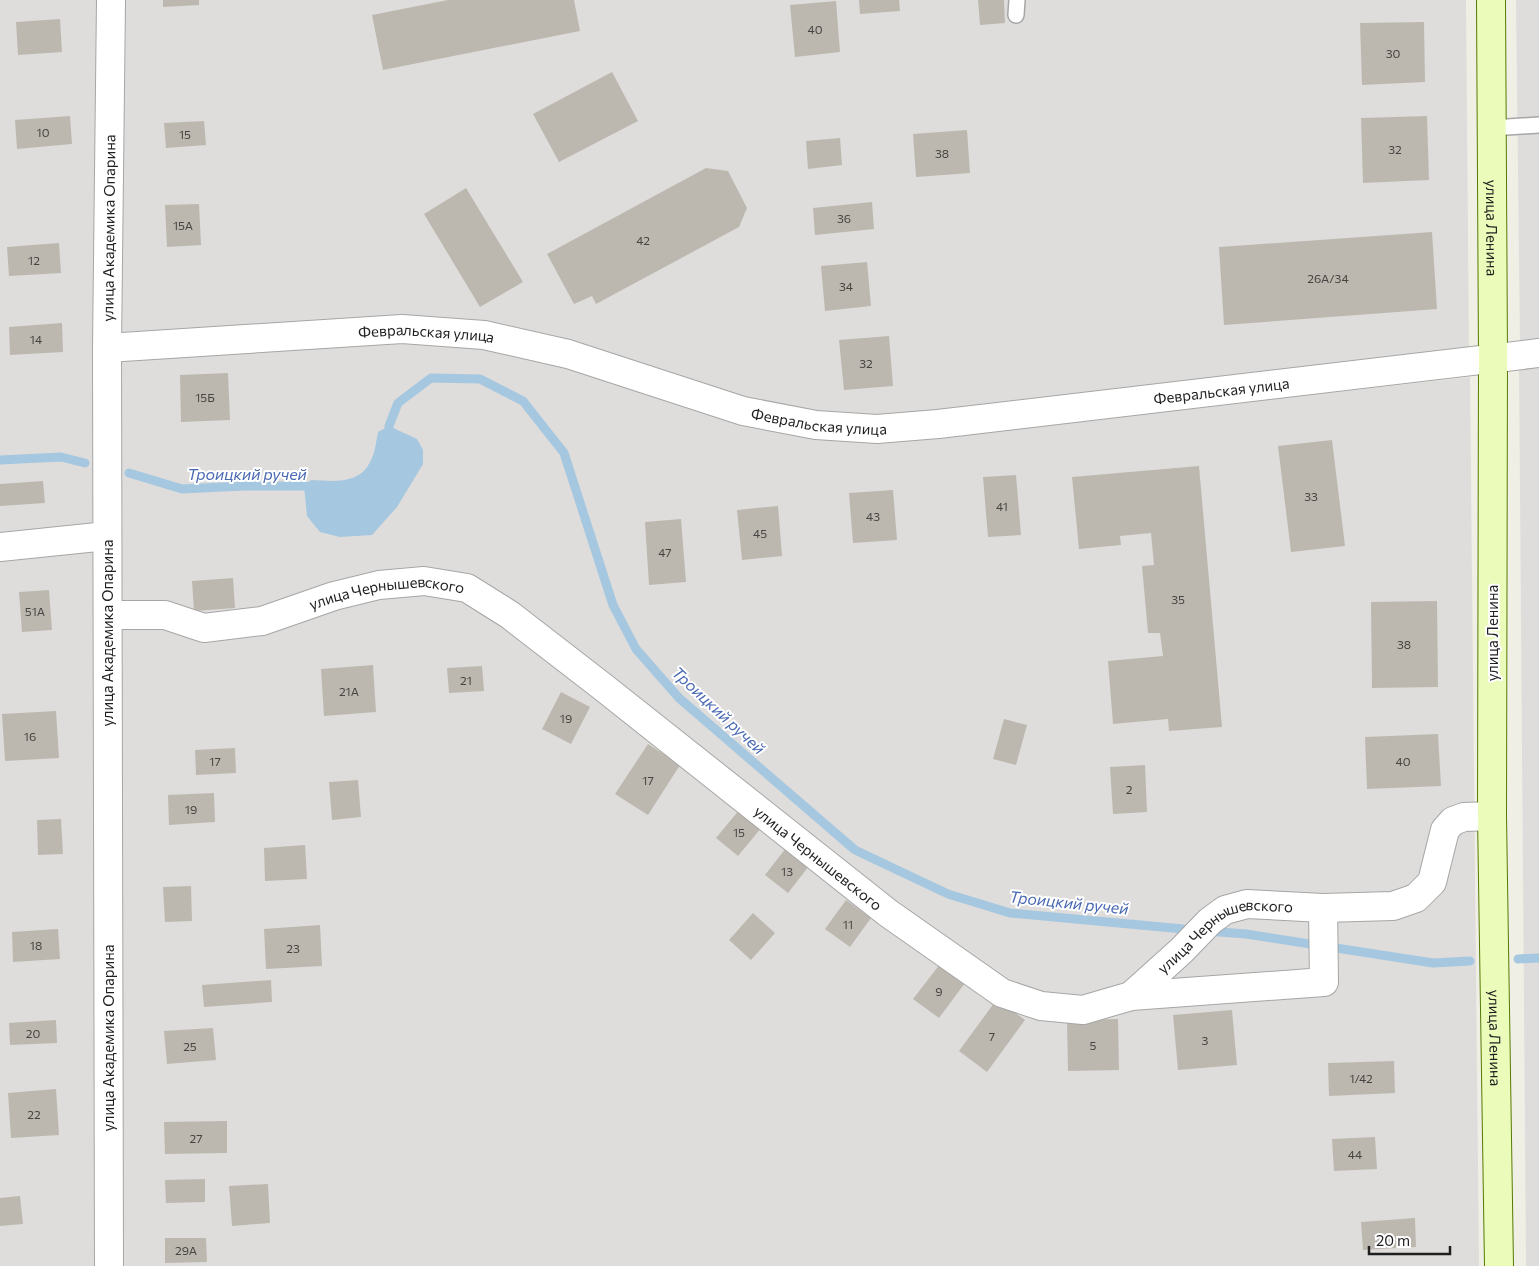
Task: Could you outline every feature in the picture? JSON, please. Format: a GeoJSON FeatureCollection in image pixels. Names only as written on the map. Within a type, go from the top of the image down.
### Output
{"type":"FeatureCollection","features":[{"type":"Feature","properties":{"kind":"street","name":"улица Академика Опарина"},"geometry":{"type":"LineString","coordinates":[[109,1266],[107,348],[111,0]]}},
{"type":"Feature","properties":{"kind":"street","name":"улица Ленина"},"geometry":{"type":"LineString","coordinates":[[1491,0],[1494,358],[1492,816],[1499,1266]]}},
{"type":"Feature","properties":{"kind":"street","name":"Февральская улица"},"geometry":{"type":"LineString","coordinates":[[107,348],[402,329],[484,335],[568,354],[743,411],[816,425],[878,430],[1539,353]]}},
{"type":"Feature","properties":{"kind":"street"},"geometry":{"type":"LineString","coordinates":[[0,547],[107,536]]}},
{"type":"Feature","properties":{"kind":"street","name":"улица Чернышевского"},"geometry":{"type":"LineString","coordinates":[[108,615],[165,615],[204,628],[262,621],[334,596],[378,585],[424,581],[468,588],[510,615],[580,669],[888,913],[1002,993],[1041,1006],[1083,1010],[1131,996],[1181,951],[1210,921],[1225,910],[1247,904],[1323,918],[1393,906],[1416,898],[1432,882],[1445,830],[1453,821],[1464,817],[1492,816]]}},
{"type":"Feature","properties":{"kind":"street"},"geometry":{"type":"LineString","coordinates":[[1131,996],[1324,982],[1323,918]]}},
{"type":"Feature","properties":{"kind":"lane"},"geometry":{"type":"LineString","coordinates":[[1492,128],[1539,125]]}},
{"type":"Feature","properties":{"kind":"shaded area"},"geometry":{"type":"Polygon","coordinates":[[[0,0],[98,0],[99,1266],[0,1266],[0,0]]]}},
{"type":"Feature","properties":{"kind":"shaded area"},"geometry":{"type":"Polygon","coordinates":[[[124,0],[1466,0],[1469,347],[936,415],[872,419],[814,414],[742,401],[573,345],[118,336],[124,0]]]}},
{"type":"Feature","properties":{"kind":"shaded area"},"geometry":{"type":"Polygon","coordinates":[[[1516,0],[1539,0],[1539,340],[1520,342],[1516,0]]]}},
{"type":"Feature","properties":{"kind":"shaded area"},"geometry":{"type":"Polygon","coordinates":[[[402,337],[483,342],[564,364],[938,437],[1470,377],[1479,1266],[123,1266],[117,355],[402,337]]]}},
{"type":"Feature","properties":{"kind":"shaded area"},"geometry":{"type":"Polygon","coordinates":[[[1539,361],[1539,1266],[1526,1266],[1519,363],[1539,361]]]}},
{"type":"Feature","properties":{"kind":"water"},"geometry":{"type":"Polygon","coordinates":[[[389,426],[417,439],[423,450],[423,464],[397,507],[372,535],[340,537],[320,532],[307,516],[304,486],[311,480],[336,481],[359,475],[372,459],[378,432],[389,426]]]}},
{"type":"Feature","properties":{"kind":"building"},"geometry":{"type":"Polygon","coordinates":[[[163,0],[199,0],[199,5],[163,7],[163,0]]]}},
{"type":"Feature","properties":{"kind":"building"},"geometry":{"type":"Polygon","coordinates":[[[448,0],[574,0],[580,31],[383,70],[372,15],[448,0]]]}},
{"type":"Feature","properties":{"kind":"building"},"geometry":{"type":"Polygon","coordinates":[[[859,0],[899,0],[900,11],[860,14],[859,0]]]}},
{"type":"Feature","properties":{"kind":"building"},"geometry":{"type":"Polygon","coordinates":[[[978,0],[1004,0],[1005,23],[980,25],[978,0]]]}},
{"type":"Feature","properties":{"kind":"building"},"geometry":{"type":"Polygon","coordinates":[[[836,1],[840,52],[795,57],[790,5],[836,1]]]}},
{"type":"Feature","properties":{"kind":"building"},"geometry":{"type":"Polygon","coordinates":[[[60,19],[62,52],[18,55],[16,22],[60,19]]]}},
{"type":"Feature","properties":{"kind":"building"},"geometry":{"type":"Polygon","coordinates":[[[1424,22],[1425,82],[1362,85],[1360,23],[1424,22]]]}},
{"type":"Feature","properties":{"kind":"building"},"geometry":{"type":"Polygon","coordinates":[[[612,72],[638,121],[559,162],[533,114],[612,72]]]}},
{"type":"Feature","properties":{"kind":"building"},"geometry":{"type":"Polygon","coordinates":[[[70,116],[72,144],[17,149],[15,120],[70,116]]]}},
{"type":"Feature","properties":{"kind":"building"},"geometry":{"type":"Polygon","coordinates":[[[1427,116],[1429,180],[1363,183],[1361,118],[1427,116]]]}},
{"type":"Feature","properties":{"kind":"building"},"geometry":{"type":"Polygon","coordinates":[[[204,121],[206,145],[166,148],[164,123],[204,121]]]}},
{"type":"Feature","properties":{"kind":"building"},"geometry":{"type":"Polygon","coordinates":[[[967,130],[970,173],[916,177],[913,134],[967,130]]]}},
{"type":"Feature","properties":{"kind":"building"},"geometry":{"type":"Polygon","coordinates":[[[840,138],[842,165],[808,169],[806,141],[840,138]]]}},
{"type":"Feature","properties":{"kind":"building"},"geometry":{"type":"Polygon","coordinates":[[[706,168],[728,171],[747,208],[739,227],[596,304],[592,296],[574,304],[547,254],[706,168]]]}},
{"type":"Feature","properties":{"kind":"building"},"geometry":{"type":"Polygon","coordinates":[[[466,188],[523,282],[480,307],[424,214],[466,188]]]}},
{"type":"Feature","properties":{"kind":"building"},"geometry":{"type":"Polygon","coordinates":[[[872,202],[874,229],[815,235],[813,208],[872,202]]]}},
{"type":"Feature","properties":{"kind":"building"},"geometry":{"type":"Polygon","coordinates":[[[199,204],[201,245],[167,247],[165,205],[199,204]]]}},
{"type":"Feature","properties":{"kind":"building"},"geometry":{"type":"Polygon","coordinates":[[[1432,232],[1437,309],[1224,325],[1219,247],[1432,232]]]}},
{"type":"Feature","properties":{"kind":"building"},"geometry":{"type":"Polygon","coordinates":[[[59,243],[61,273],[9,276],[7,247],[59,243]]]}},
{"type":"Feature","properties":{"kind":"building"},"geometry":{"type":"Polygon","coordinates":[[[867,262],[871,306],[825,311],[821,266],[867,262]]]}},
{"type":"Feature","properties":{"kind":"building"},"geometry":{"type":"Polygon","coordinates":[[[62,323],[63,352],[10,355],[9,327],[62,323]]]}},
{"type":"Feature","properties":{"kind":"building"},"geometry":{"type":"Polygon","coordinates":[[[889,336],[893,386],[844,390],[839,340],[889,336]]]}},
{"type":"Feature","properties":{"kind":"building"},"geometry":{"type":"Polygon","coordinates":[[[228,373],[230,420],[181,422],[180,375],[228,373]]]}},
{"type":"Feature","properties":{"kind":"building"},"geometry":{"type":"Polygon","coordinates":[[[1332,440],[1345,546],[1291,552],[1278,446],[1332,440]]]}},
{"type":"Feature","properties":{"kind":"building"},"geometry":{"type":"Polygon","coordinates":[[[1199,466],[1222,727],[1169,731],[1168,719],[1113,724],[1108,661],[1163,656],[1160,633],[1148,633],[1142,566],[1154,565],[1151,533],[1120,536],[1121,545],[1079,549],[1072,477],[1199,466]]]}},
{"type":"Feature","properties":{"kind":"building"},"geometry":{"type":"Polygon","coordinates":[[[1016,475],[1021,535],[988,537],[983,477],[1016,475]]]}},
{"type":"Feature","properties":{"kind":"building"},"geometry":{"type":"Polygon","coordinates":[[[43,481],[45,503],[0,506],[0,484],[43,481]]]}},
{"type":"Feature","properties":{"kind":"building"},"geometry":{"type":"Polygon","coordinates":[[[893,490],[897,540],[853,543],[849,493],[893,490]]]}},
{"type":"Feature","properties":{"kind":"building"},"geometry":{"type":"Polygon","coordinates":[[[778,506],[782,556],[742,560],[737,510],[778,506]]]}},
{"type":"Feature","properties":{"kind":"building"},"geometry":{"type":"Polygon","coordinates":[[[681,519],[686,582],[649,585],[645,522],[681,519]]]}},
{"type":"Feature","properties":{"kind":"building"},"geometry":{"type":"Polygon","coordinates":[[[233,578],[235,608],[194,611],[192,581],[233,578]]]}},
{"type":"Feature","properties":{"kind":"building"},"geometry":{"type":"Polygon","coordinates":[[[49,590],[52,630],[22,632],[19,592],[49,590]]]}},
{"type":"Feature","properties":{"kind":"building"},"geometry":{"type":"Polygon","coordinates":[[[1437,601],[1438,687],[1372,688],[1371,602],[1437,601]]]}},
{"type":"Feature","properties":{"kind":"building"},"geometry":{"type":"Polygon","coordinates":[[[373,665],[376,712],[324,716],[321,669],[373,665]]]}},
{"type":"Feature","properties":{"kind":"building"},"geometry":{"type":"Polygon","coordinates":[[[482,666],[484,691],[449,693],[447,668],[482,666]]]}},
{"type":"Feature","properties":{"kind":"building"},"geometry":{"type":"Polygon","coordinates":[[[561,692],[590,707],[571,744],[542,729],[561,692]]]}},
{"type":"Feature","properties":{"kind":"building"},"geometry":{"type":"Polygon","coordinates":[[[56,711],[59,758],[5,761],[2,714],[56,711]]]}},
{"type":"Feature","properties":{"kind":"building"},"geometry":{"type":"Polygon","coordinates":[[[1004,719],[1027,725],[1016,765],[993,759],[1004,719]]]}},
{"type":"Feature","properties":{"kind":"building"},"geometry":{"type":"Polygon","coordinates":[[[1438,734],[1441,786],[1367,789],[1365,737],[1438,734]]]}},
{"type":"Feature","properties":{"kind":"building"},"geometry":{"type":"Polygon","coordinates":[[[648,744],[680,765],[648,815],[615,794],[648,744]]]}},
{"type":"Feature","properties":{"kind":"building"},"geometry":{"type":"Polygon","coordinates":[[[235,748],[236,773],[196,775],[195,750],[235,748]]]}},
{"type":"Feature","properties":{"kind":"building"},"geometry":{"type":"Polygon","coordinates":[[[1145,765],[1147,812],[1113,814],[1110,767],[1145,765]]]}},
{"type":"Feature","properties":{"kind":"building"},"geometry":{"type":"Polygon","coordinates":[[[358,780],[361,817],[332,820],[329,782],[358,780]]]}},
{"type":"Feature","properties":{"kind":"building"},"geometry":{"type":"Polygon","coordinates":[[[214,793],[215,822],[169,825],[168,795],[214,793]]]}},
{"type":"Feature","properties":{"kind":"building"},"geometry":{"type":"Polygon","coordinates":[[[740,809],[762,827],[738,856],[716,838],[740,809]]]}},
{"type":"Feature","properties":{"kind":"building"},"geometry":{"type":"Polygon","coordinates":[[[61,819],[63,854],[38,855],[37,820],[61,819]]]}},
{"type":"Feature","properties":{"kind":"building"},"geometry":{"type":"Polygon","coordinates":[[[305,845],[307,879],[265,881],[264,848],[305,845]]]}},
{"type":"Feature","properties":{"kind":"building"},"geometry":{"type":"Polygon","coordinates":[[[786,848],[809,866],[788,893],[765,875],[786,848]]]}},
{"type":"Feature","properties":{"kind":"building"},"geometry":{"type":"Polygon","coordinates":[[[191,886],[192,921],[165,922],[163,887],[191,886]]]}},
{"type":"Feature","properties":{"kind":"building"},"geometry":{"type":"Polygon","coordinates":[[[846,900],[871,918],[850,947],[825,929],[846,900]]]}},
{"type":"Feature","properties":{"kind":"building"},"geometry":{"type":"Polygon","coordinates":[[[753,913],[775,933],[751,960],[729,940],[753,913]]]}},
{"type":"Feature","properties":{"kind":"building"},"geometry":{"type":"Polygon","coordinates":[[[320,925],[322,966],[266,969],[264,929],[320,925]]]}},
{"type":"Feature","properties":{"kind":"building"},"geometry":{"type":"Polygon","coordinates":[[[58,929],[60,959],[13,962],[12,932],[58,929]]]}},
{"type":"Feature","properties":{"kind":"building"},"geometry":{"type":"Polygon","coordinates":[[[940,964],[965,983],[939,1018],[913,999],[940,964]]]}},
{"type":"Feature","properties":{"kind":"building"},"geometry":{"type":"Polygon","coordinates":[[[271,980],[272,1002],[204,1007],[202,985],[271,980]]]}},
{"type":"Feature","properties":{"kind":"building"},"geometry":{"type":"Polygon","coordinates":[[[997,999],[1025,1020],[987,1072],[959,1051],[997,999]]]}},
{"type":"Feature","properties":{"kind":"building"},"geometry":{"type":"Polygon","coordinates":[[[1232,1010],[1237,1065],[1178,1070],[1173,1015],[1232,1010]]]}},
{"type":"Feature","properties":{"kind":"building"},"geometry":{"type":"Polygon","coordinates":[[[1118,1019],[1119,1070],[1068,1071],[1067,1020],[1118,1019]]]}},
{"type":"Feature","properties":{"kind":"building"},"geometry":{"type":"Polygon","coordinates":[[[56,1020],[57,1043],[10,1045],[9,1023],[56,1020]]]}},
{"type":"Feature","properties":{"kind":"building"},"geometry":{"type":"Polygon","coordinates":[[[213,1028],[216,1060],[167,1064],[164,1031],[213,1028]]]}},
{"type":"Feature","properties":{"kind":"building"},"geometry":{"type":"Polygon","coordinates":[[[1394,1061],[1395,1093],[1329,1096],[1328,1063],[1394,1061]]]}},
{"type":"Feature","properties":{"kind":"building"},"geometry":{"type":"Polygon","coordinates":[[[56,1089],[59,1135],[11,1138],[8,1093],[56,1089]]]}},
{"type":"Feature","properties":{"kind":"building"},"geometry":{"type":"Polygon","coordinates":[[[227,1121],[227,1153],[165,1154],[164,1122],[227,1121]]]}},
{"type":"Feature","properties":{"kind":"building"},"geometry":{"type":"Polygon","coordinates":[[[1375,1137],[1377,1169],[1334,1171],[1332,1139],[1375,1137]]]}},
{"type":"Feature","properties":{"kind":"building"},"geometry":{"type":"Polygon","coordinates":[[[205,1179],[205,1202],[166,1203],[165,1180],[205,1179]]]}},
{"type":"Feature","properties":{"kind":"building"},"geometry":{"type":"Polygon","coordinates":[[[268,1184],[270,1223],[232,1226],[229,1186],[268,1184]]]}},
{"type":"Feature","properties":{"kind":"building"},"geometry":{"type":"Polygon","coordinates":[[[20,1196],[23,1224],[0,1226],[0,1198],[20,1196]]]}},
{"type":"Feature","properties":{"kind":"building"},"geometry":{"type":"Polygon","coordinates":[[[1415,1218],[1416,1247],[1363,1250],[1361,1222],[1415,1218]]]}},
{"type":"Feature","properties":{"kind":"building"},"geometry":{"type":"Polygon","coordinates":[[[165,1238],[206,1238],[207,1262],[165,1263],[165,1238]]]}},
{"type":"Feature","properties":{"kind":"waterway","name":"Троицкий ручей"},"geometry":{"type":"LineString","coordinates":[[389,436],[389,426],[398,403],[431,378],[480,379],[523,401],[564,453],[613,605],[636,649],[679,698],[855,850],[948,894],[1010,913],[1194,930]]}},
{"type":"Feature","properties":{"kind":"waterway","name":"Троицкий ручей"},"geometry":{"type":"LineString","coordinates":[[0,460],[61,457],[85,463]]}},
{"type":"Feature","properties":{"kind":"waterway","name":"Троицкий ручей"},"geometry":{"type":"LineString","coordinates":[[129,473],[182,489],[244,486],[304,486],[315,488]]}},
{"type":"Feature","properties":{"kind":"waterway","name":"Троицкий ручей"},"geometry":{"type":"LineString","coordinates":[[1207,931],[1246,934],[1433,963],[1470,961]]}},
{"type":"Feature","properties":{"kind":"waterway","name":"Троицкий ручей"},"geometry":{"type":"LineString","coordinates":[[1518,959],[1539,958]]}}]}
